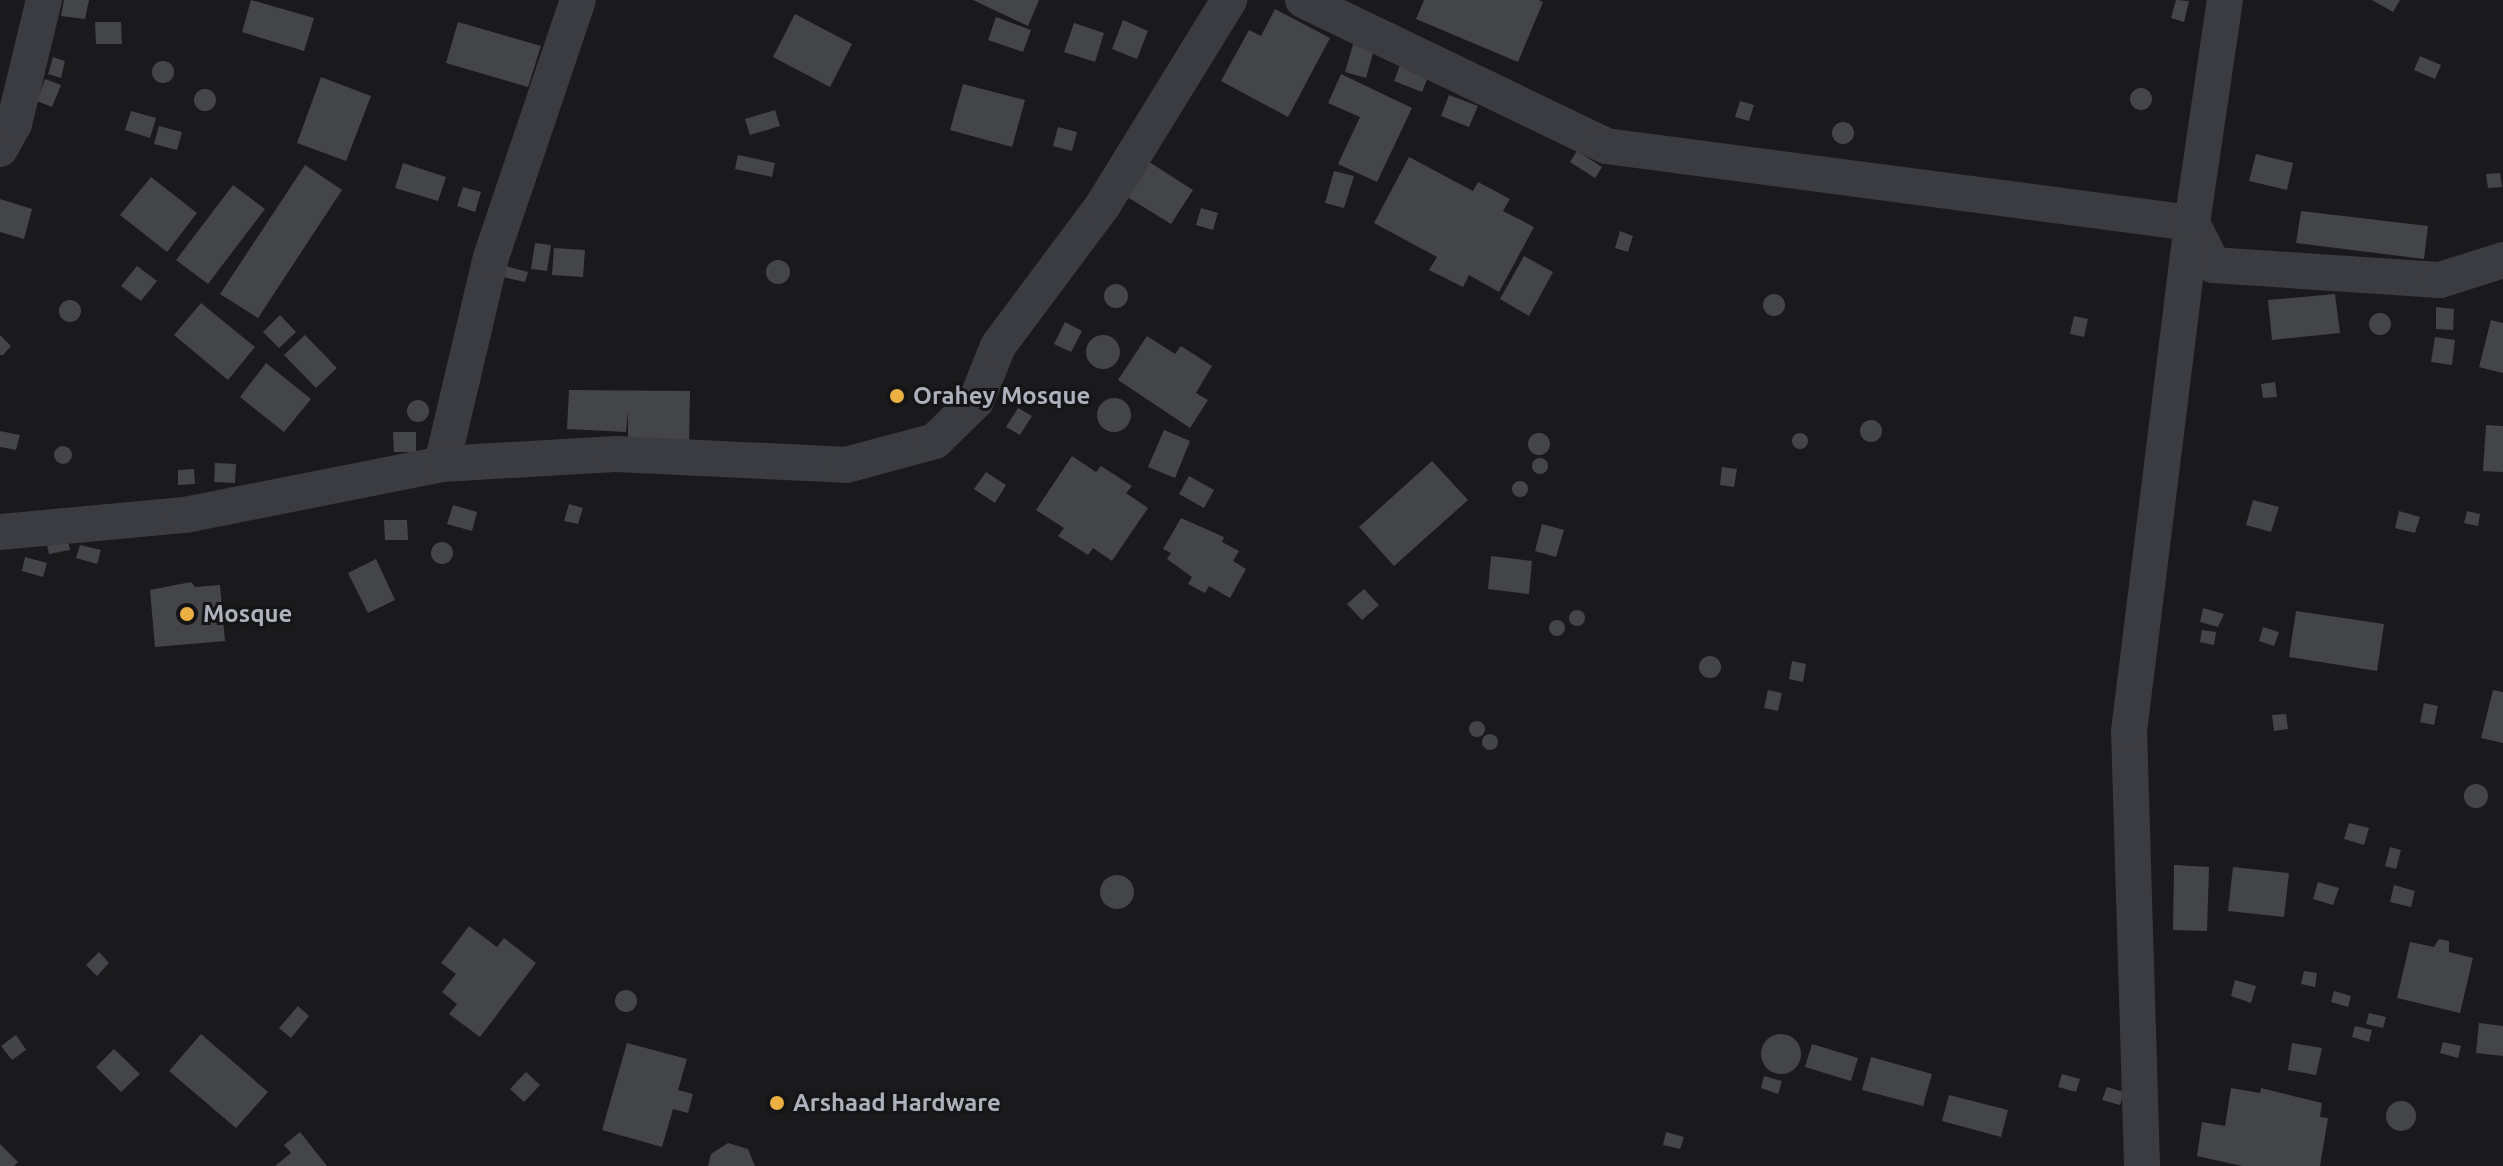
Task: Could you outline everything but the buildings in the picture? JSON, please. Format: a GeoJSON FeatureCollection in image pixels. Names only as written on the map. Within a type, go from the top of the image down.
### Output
{"type":"FeatureCollection","features":[{"type":"Feature","properties":{"kind":"street"},"geometry":{"type":"LineString","coordinates":[[0,149],[14,124],[44,0]]}},
{"type":"Feature","properties":{"kind":"street"},"geometry":{"type":"LineString","coordinates":[[442,464],[491,257],[578,0]]}},
{"type":"Feature","properties":{"kind":"street"},"geometry":{"type":"LineString","coordinates":[[0,532],[185,515],[442,464],[616,454],[846,465],[935,441],[976,401],[998,346],[1103,205],[1229,0]]}},
{"type":"Feature","properties":{"kind":"street"},"geometry":{"type":"LineString","coordinates":[[1303,0],[1606,146],[2192,223]]}},
{"type":"Feature","properties":{"kind":"street"},"geometry":{"type":"LineString","coordinates":[[2142,1166],[2129,731],[2192,223],[2225,0]]}},
{"type":"Feature","properties":{"kind":"street"},"geometry":{"type":"LineString","coordinates":[[2192,223],[2213,265],[2440,280],[2503,260]]}},
{"type":"Feature","properties":{"kind":"place","name":"Orahey Mosque"},"geometry":{"type":"Point","coordinates":[897,396]}},
{"type":"Feature","properties":{"kind":"place","name":"Mosque"},"geometry":{"type":"Point","coordinates":[187,614]}},
{"type":"Feature","properties":{"kind":"place","name":"Arshaad Hardware"},"geometry":{"type":"Point","coordinates":[777,1103]}}]}
